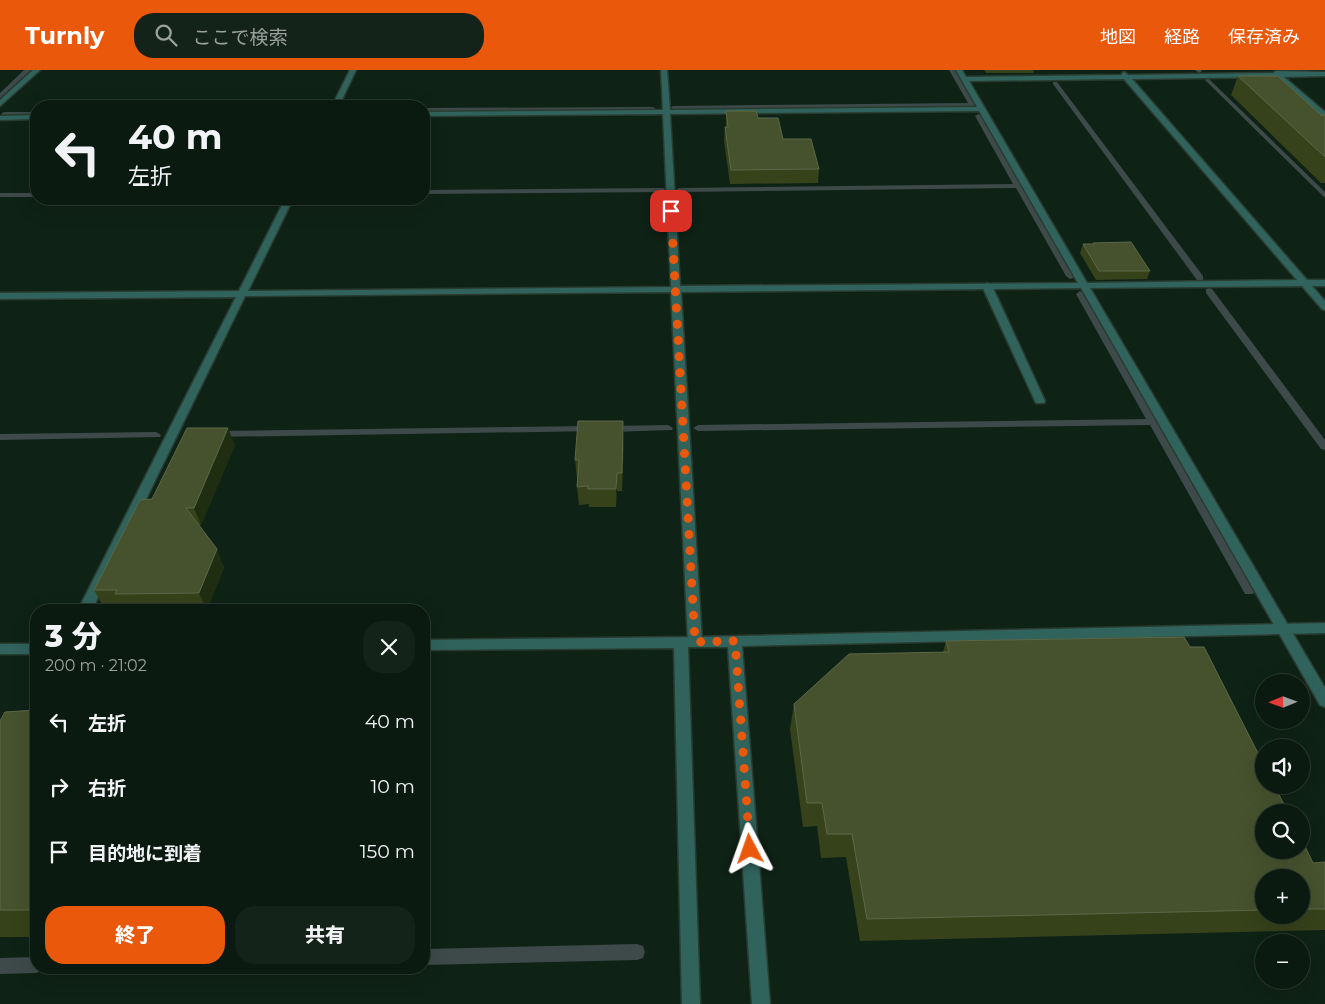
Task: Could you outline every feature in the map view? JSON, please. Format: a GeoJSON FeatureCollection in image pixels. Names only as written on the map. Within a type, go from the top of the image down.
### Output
{"type":"FeatureCollection","features":[{"type":"Feature","properties":{"kind":"street"},"geometry":{"type":"LineString","coordinates":[[0,104],[37,70]]}},
{"type":"Feature","properties":{"kind":"street"},"geometry":{"type":"LineString","coordinates":[[338,100],[353,70]]}},
{"type":"Feature","properties":{"kind":"street"},"geometry":{"type":"LineString","coordinates":[[664,70],[675,289],[688,642],[691,1004]]}},
{"type":"Feature","properties":{"kind":"street"},"geometry":{"type":"LineString","coordinates":[[959,70],[1325,701]]}},
{"type":"Feature","properties":{"kind":"street"},"geometry":{"type":"LineString","coordinates":[[1120,70],[1325,307]]}},
{"type":"Feature","properties":{"kind":"street"},"geometry":{"type":"LineString","coordinates":[[964,79],[1126,77],[1275,72],[1325,74]]}},
{"type":"Feature","properties":{"kind":"street"},"geometry":{"type":"LineString","coordinates":[[1275,72],[1325,116]]}},
{"type":"Feature","properties":{"kind":"street"},"geometry":{"type":"LineString","coordinates":[[430,114],[982,109]]}},
{"type":"Feature","properties":{"kind":"street"},"geometry":{"type":"LineString","coordinates":[[0,118],[30,117]]}},
{"type":"Feature","properties":{"kind":"street"},"geometry":{"type":"LineString","coordinates":[[87,604],[286,205]]}},
{"type":"Feature","properties":{"kind":"street"},"geometry":{"type":"LineString","coordinates":[[0,296],[1325,283]]}},
{"type":"Feature","properties":{"kind":"street"},"geometry":{"type":"LineString","coordinates":[[987,286],[1040,402]]}},
{"type":"Feature","properties":{"kind":"street"},"geometry":{"type":"LineString","coordinates":[[430,644],[688,642],[1325,628]]}},
{"type":"Feature","properties":{"kind":"street"},"geometry":{"type":"LineString","coordinates":[[735,641],[761,1004]]}},
{"type":"Feature","properties":{"kind":"street"},"geometry":{"type":"LineString","coordinates":[[0,649],[30,649]]}},
{"type":"Feature","properties":{"kind":"building"},"geometry":{"type":"Polygon","coordinates":[[[1238,76],[1278,76],[1321,115],[1325,115],[1325,157],[1238,76]]]}},
{"type":"Feature","properties":{"kind":"building"},"geometry":{"type":"Polygon","coordinates":[[[726,111],[756,111],[758,118],[778,118],[783,139],[811,139],[819,169],[731,170],[725,127],[728,127],[726,111]]]}},
{"type":"Feature","properties":{"kind":"building"},"geometry":{"type":"Polygon","coordinates":[[[1131,242],[1150,271],[1099,271],[1083,244],[1093,243],[1131,242]]]}},
{"type":"Feature","properties":{"kind":"building"},"geometry":{"type":"Polygon","coordinates":[[[578,421],[623,421],[622,473],[617,473],[616,489],[588,489],[588,486],[577,487],[579,460],[575,460],[578,421]]]}},
{"type":"Feature","properties":{"kind":"building"},"geometry":{"type":"Polygon","coordinates":[[[187,428],[228,428],[194,508],[186,508],[217,549],[199,593],[115,594],[117,590],[94,590],[140,500],[152,499],[187,428]]]}},
{"type":"Feature","properties":{"kind":"building"},"geometry":{"type":"Polygon","coordinates":[[[1184,637],[1190,647],[1204,647],[1255,747],[1255,794],[1279,794],[1284,804],[1255,804],[1255,859],[1310,859],[1310,857],[1313,863],[1325,862],[1325,909],[1310,909],[1310,869],[1255,869],[1255,910],[867,919],[852,834],[827,834],[822,803],[807,803],[794,704],[849,654],[949,652],[946,641],[1184,637]]]}},
{"type":"Feature","properties":{"kind":"building"},"geometry":{"type":"Polygon","coordinates":[[[30,710],[30,910],[0,910],[0,721],[5,712],[30,710]]]}},
{"type":"Feature","properties":{"kind":"waterway"},"geometry":{"type":"LineString","coordinates":[[0,96],[28,70]]}},
{"type":"Feature","properties":{"kind":"waterway"},"geometry":{"type":"LineString","coordinates":[[952,70],[971,103]]}},
{"type":"Feature","properties":{"kind":"waterway"},"geometry":{"type":"LineString","coordinates":[[1208,80],[1325,196]]}},
{"type":"Feature","properties":{"kind":"waterway"},"geometry":{"type":"LineString","coordinates":[[1055,83],[1200,278]]}},
{"type":"Feature","properties":{"kind":"waterway"},"geometry":{"type":"LineString","coordinates":[[673,108],[972,105]]}},
{"type":"Feature","properties":{"kind":"waterway"},"geometry":{"type":"LineString","coordinates":[[430,110],[653,109]]}},
{"type":"Feature","properties":{"kind":"waterway"},"geometry":{"type":"LineString","coordinates":[[4,114],[30,114]]}},
{"type":"Feature","properties":{"kind":"waterway"},"geometry":{"type":"LineString","coordinates":[[978,116],[1070,276]]}},
{"type":"Feature","properties":{"kind":"waterway"},"geometry":{"type":"LineString","coordinates":[[679,190],[1018,186]]}},
{"type":"Feature","properties":{"kind":"waterway"},"geometry":{"type":"LineString","coordinates":[[430,192],[661,190]]}},
{"type":"Feature","properties":{"kind":"waterway"},"geometry":{"type":"LineString","coordinates":[[0,195],[30,195]]}},
{"type":"Feature","properties":{"kind":"waterway"},"geometry":{"type":"LineString","coordinates":[[1209,291],[1325,447]]}},
{"type":"Feature","properties":{"kind":"waterway"},"geometry":{"type":"LineString","coordinates":[[1080,294],[1153,422]]}},
{"type":"Feature","properties":{"kind":"waterway"},"geometry":{"type":"LineString","coordinates":[[698,428],[1153,422]]}},
{"type":"Feature","properties":{"kind":"waterway"},"geometry":{"type":"LineString","coordinates":[[1153,422],[1249,591]]}},
{"type":"Feature","properties":{"kind":"waterway"},"geometry":{"type":"LineString","coordinates":[[610,429],[668,428]]}},
{"type":"Feature","properties":{"kind":"waterway"},"geometry":{"type":"LineString","coordinates":[[215,434],[592,429]]}},
{"type":"Feature","properties":{"kind":"waterway"},"geometry":{"type":"LineString","coordinates":[[0,437],[156,435]]}},
{"type":"Feature","properties":{"kind":"waterway"},"geometry":{"type":"LineString","coordinates":[[430,957],[637,952]]}},
{"type":"Feature","properties":{"kind":"waterway"},"geometry":{"type":"LineString","coordinates":[[0,966],[30,965]]}},
{"type":"Feature","properties":{"kind":"route"},"geometry":{"type":"LineString","coordinates":[[671,211],[695,642],[735,641],[750,849]]}}]}
